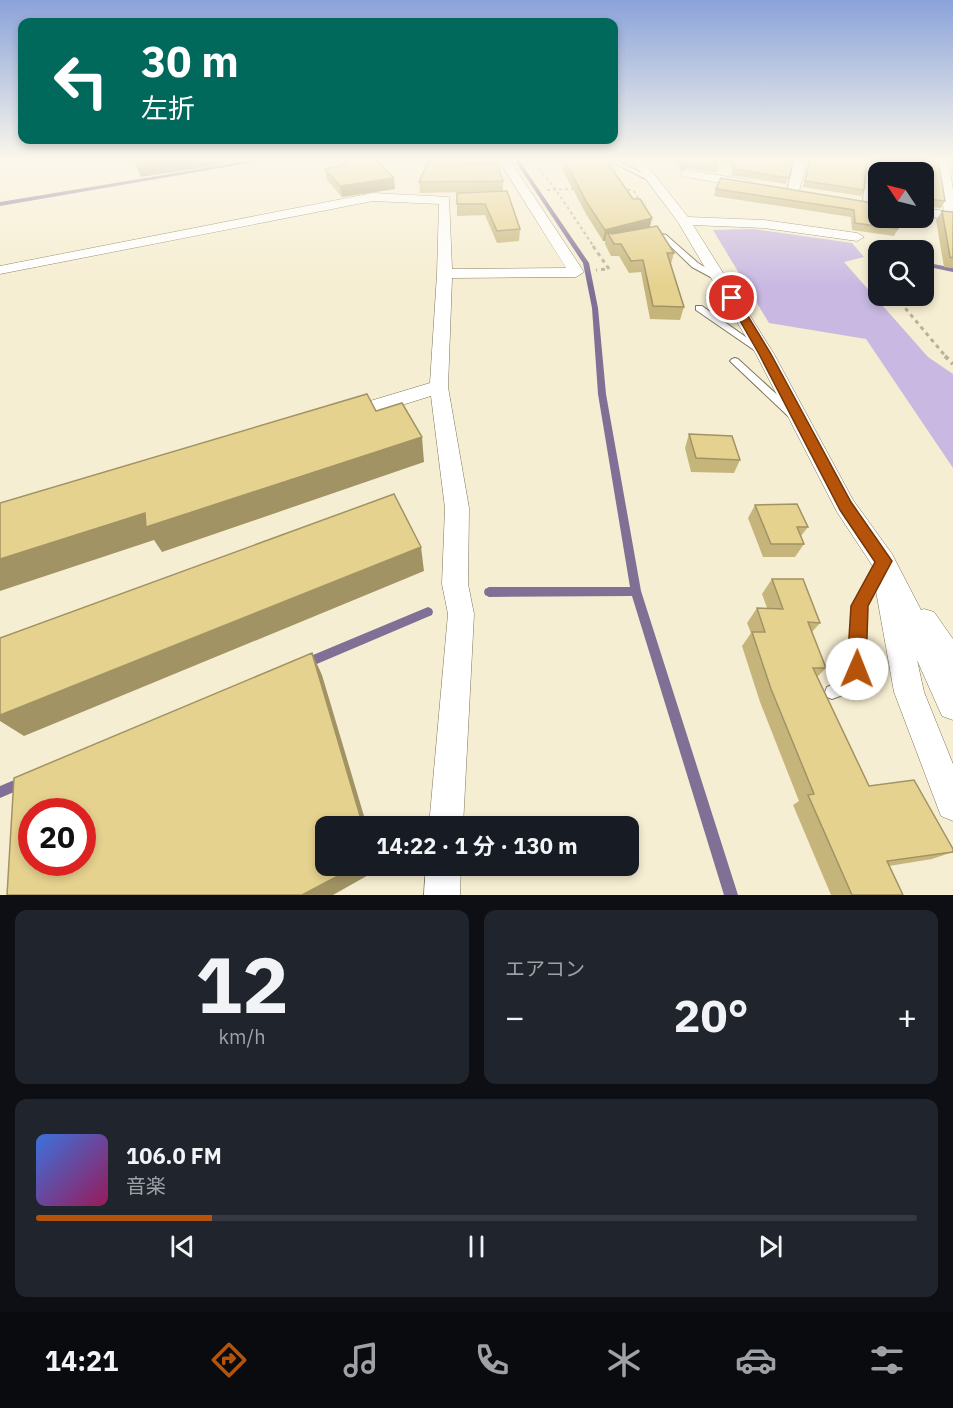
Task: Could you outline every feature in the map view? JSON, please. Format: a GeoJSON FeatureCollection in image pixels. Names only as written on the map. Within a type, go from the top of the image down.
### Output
{"type":"FeatureCollection","features":[{"type":"Feature","properties":{"kind":"street"},"geometry":{"type":"LineString","coordinates":[[0,270],[354,201]]}},
{"type":"Feature","properties":{"kind":"street"},"geometry":{"type":"LineString","coordinates":[[447,816],[461,614],[455,584],[457,508],[439,387],[451,201]]}},
{"type":"Feature","properties":{"kind":"street"},"geometry":{"type":"LineString","coordinates":[[445,274],[576,272],[524,201]]}},
{"type":"Feature","properties":{"kind":"street"},"geometry":{"type":"LineString","coordinates":[[668,201],[721,279],[765,354],[845,506],[953,663]]}},
{"type":"Feature","properties":{"kind":"street"},"geometry":{"type":"LineString","coordinates":[[934,213],[952,216],[949,201]]}},
{"type":"Feature","properties":{"kind":"street"},"geometry":{"type":"LineString","coordinates":[[687,226],[764,224],[857,237]]}},
{"type":"Feature","properties":{"kind":"street"},"geometry":{"type":"LineString","coordinates":[[326,421],[439,387]]}},
{"type":"Feature","properties":{"kind":"street"},"geometry":{"type":"LineString","coordinates":[[884,561],[953,705]]}},
{"type":"Feature","properties":{"kind":"street"},"geometry":{"type":"LineString","coordinates":[[884,561],[909,692],[953,804]]}},
{"type":"Feature","properties":{"kind":"street"},"geometry":{"type":"LineString","coordinates":[[442,895],[443,876]]}},
{"type":"Feature","properties":{"kind":"lane"},"geometry":{"type":"LineString","coordinates":[[640,235],[651,233],[664,236],[695,265],[721,279]]}},
{"type":"Feature","properties":{"kind":"lane"},"geometry":{"type":"LineString","coordinates":[[699,308],[765,354]]}},
{"type":"Feature","properties":{"kind":"lane"},"geometry":{"type":"LineString","coordinates":[[735,361],[801,423]]}},
{"type":"Feature","properties":{"kind":"lane"},"geometry":{"type":"LineString","coordinates":[[832,692],[857,683],[856,655],[860,606],[884,561]]}},
{"type":"Feature","properties":{"kind":"path"},"geometry":{"type":"LineString","coordinates":[[563,201],[609,269]]}},
{"type":"Feature","properties":{"kind":"path"},"geometry":{"type":"LineString","coordinates":[[640,201],[654,208],[680,230],[687,226]]}},
{"type":"Feature","properties":{"kind":"path"},"geometry":{"type":"LineString","coordinates":[[903,306],[938,349],[953,363]]}},
{"type":"Feature","properties":{"kind":"shaded area"},"geometry":{"type":"Polygon","coordinates":[[[754,229],[852,243],[864,257],[844,262],[868,289],[868,306],[883,306],[928,357],[953,374],[953,468],[866,339],[769,323],[713,230],[754,229]]]}},
{"type":"Feature","properties":{"kind":"building"},"geometry":{"type":"Polygon","coordinates":[[[457,201],[510,201],[520,229],[497,231],[485,204],[457,204],[457,201]]]}},
{"type":"Feature","properties":{"kind":"building"},"geometry":{"type":"Polygon","coordinates":[[[586,201],[641,201],[652,218],[605,230],[586,201]]]}},
{"type":"Feature","properties":{"kind":"building"},"geometry":{"type":"Polygon","coordinates":[[[793,201],[868,202],[868,225],[855,223],[854,210],[793,201]]]}},
{"type":"Feature","properties":{"kind":"building"},"geometry":{"type":"Polygon","coordinates":[[[942,211],[953,212],[953,258],[950,257],[942,211]]]}},
{"type":"Feature","properties":{"kind":"building"},"geometry":{"type":"Polygon","coordinates":[[[657,226],[674,253],[667,253],[684,307],[653,306],[643,260],[631,261],[621,244],[614,244],[607,232],[612,234],[657,226]]]}},
{"type":"Feature","properties":{"kind":"building"},"geometry":{"type":"Polygon","coordinates":[[[367,394],[376,411],[402,403],[422,437],[146,527],[145,513],[0,559],[0,503],[367,394]]]}},
{"type":"Feature","properties":{"kind":"building"},"geometry":{"type":"Polygon","coordinates":[[[689,434],[732,436],[740,460],[696,458],[689,434]]]}},
{"type":"Feature","properties":{"kind":"building"},"geometry":{"type":"Polygon","coordinates":[[[394,494],[421,547],[0,715],[0,638],[394,494]]]}},
{"type":"Feature","properties":{"kind":"building"},"geometry":{"type":"Polygon","coordinates":[[[797,504],[808,527],[797,527],[804,544],[771,544],[755,505],[797,504]]]}},
{"type":"Feature","properties":{"kind":"building"},"geometry":{"type":"Polygon","coordinates":[[[772,579],[803,579],[820,623],[808,622],[826,668],[813,668],[869,786],[914,780],[953,849],[953,852],[887,861],[903,895],[852,895],[808,795],[814,794],[771,689],[752,632],[765,632],[757,608],[783,609],[772,579]]]}},
{"type":"Feature","properties":{"kind":"building"},"geometry":{"type":"Polygon","coordinates":[[[312,653],[360,816],[315,816],[315,876],[338,876],[302,895],[7,895],[14,778],[312,653]]]}},
{"type":"Feature","properties":{"kind":"waterway"},"geometry":{"type":"LineString","coordinates":[[0,204],[19,201]]}},
{"type":"Feature","properties":{"kind":"waterway"},"geometry":{"type":"LineString","coordinates":[[544,201],[586,263],[595,308],[602,394],[636,591]]}},
{"type":"Feature","properties":{"kind":"waterway"},"geometry":{"type":"LineString","coordinates":[[934,266],[953,270]]}},
{"type":"Feature","properties":{"kind":"waterway"},"geometry":{"type":"LineString","coordinates":[[489,592],[636,591]]}},
{"type":"Feature","properties":{"kind":"waterway"},"geometry":{"type":"LineString","coordinates":[[636,591],[731,895]]}},
{"type":"Feature","properties":{"kind":"waterway"},"geometry":{"type":"LineString","coordinates":[[305,664],[428,612]]}},
{"type":"Feature","properties":{"kind":"waterway"},"geometry":{"type":"LineString","coordinates":[[0,792],[24,782]]}},
{"type":"Feature","properties":{"kind":"route"},"geometry":{"type":"LineString","coordinates":[[732,298],[765,354],[845,506],[884,561],[860,606],[857,669]]}}]}
